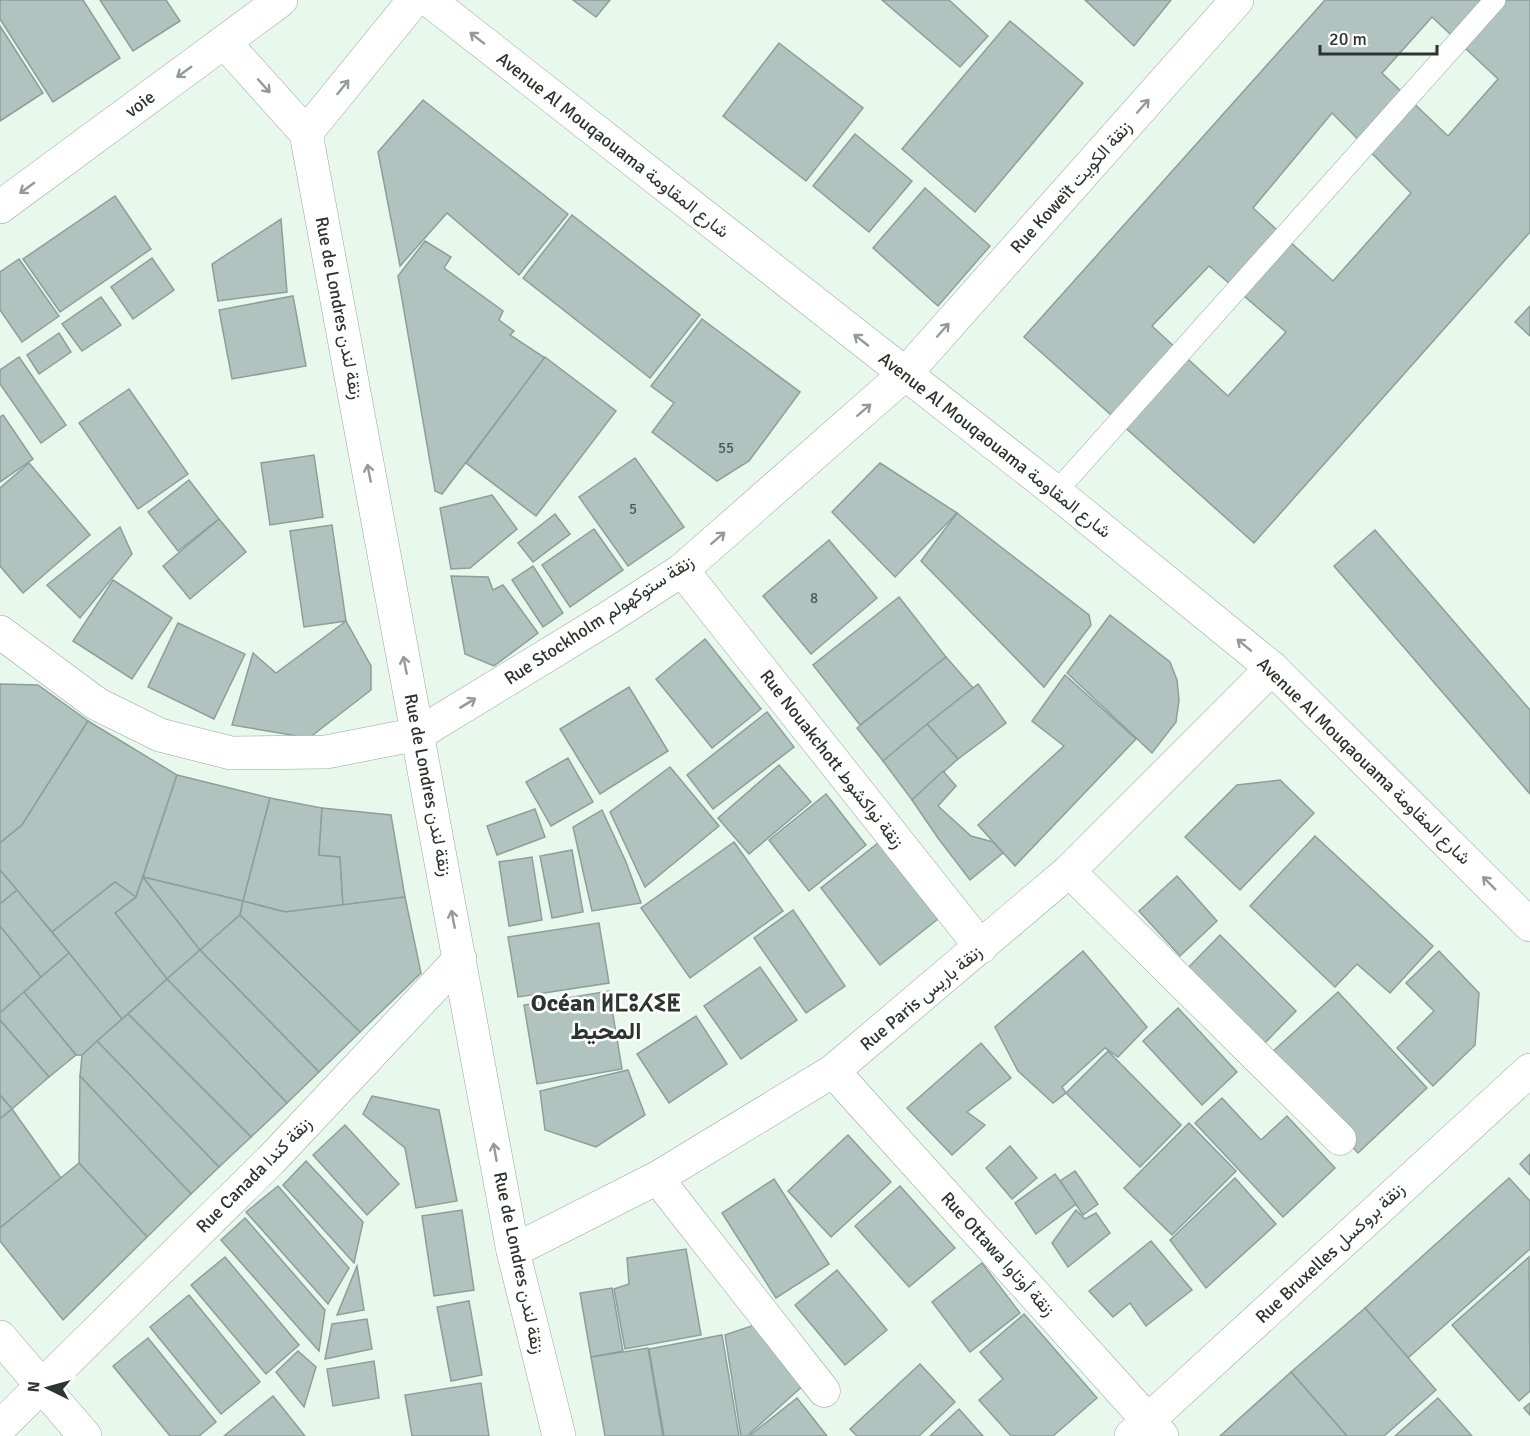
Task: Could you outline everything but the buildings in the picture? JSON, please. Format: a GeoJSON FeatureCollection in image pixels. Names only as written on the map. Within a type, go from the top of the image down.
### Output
{"type":"FeatureCollection","features":[{"type":"Feature","properties":{"kind":"street"},"geometry":{"type":"LineString","coordinates":[[225,43],[306,133],[414,0]]}},
{"type":"Feature","properties":{"kind":"street","name":"Avenue Al Mouqaouama شارع المقاومة"},"geometry":{"type":"LineString","coordinates":[[429,0],[1056,492],[1272,668],[1530,925]]}},
{"type":"Feature","properties":{"kind":"street","name":"Rue Koweït زنقة الكويت"},"geometry":{"type":"LineString","coordinates":[[905,374],[1237,0]]}},
{"type":"Feature","properties":{"kind":"street","name":"voie"},"geometry":{"type":"LineString","coordinates":[[0,207],[225,43],[269,4]]}},
{"type":"Feature","properties":{"kind":"street","name":"Rue de Londres زنقة لندن"},"geometry":{"type":"LineString","coordinates":[[306,133],[513,1251],[559,1436]]}},
{"type":"Feature","properties":{"kind":"street","name":"Rue Stockholm زنقة ستوكهولم"},"geometry":{"type":"LineString","coordinates":[[418,734],[682,570],[905,374]]}},
{"type":"Feature","properties":{"kind":"street","name":"Rue Nouakchott زنقة نواكشوط"},"geometry":{"type":"LineString","coordinates":[[682,570],[981,947]]}},
{"type":"Feature","properties":{"kind":"street"},"geometry":{"type":"LineString","coordinates":[[0,632],[97,704],[160,735],[231,753],[326,752],[418,734]]}},
{"type":"Feature","properties":{"kind":"street","name":"Rue Paris زنقة باريس"},"geometry":{"type":"LineString","coordinates":[[513,1251],[657,1178],[833,1071],[1070,871],[1272,668]]}},
{"type":"Feature","properties":{"kind":"street"},"geometry":{"type":"LineString","coordinates":[[1070,871],[1340,1139]]}},
{"type":"Feature","properties":{"kind":"street","name":"Rue Canada زنقة كندا"},"geometry":{"type":"LineString","coordinates":[[0,1427],[271,1160],[460,959]]}},
{"type":"Feature","properties":{"kind":"street","name":"Rue Bruxelles زنقة بروكسل"},"geometry":{"type":"LineString","coordinates":[[1147,1431],[1530,1070]]}},
{"type":"Feature","properties":{"kind":"street","name":"Rue Ottawa زنقة أوتاوا"},"geometry":{"type":"LineString","coordinates":[[833,1071],[1147,1431]]}},
{"type":"Feature","properties":{"kind":"street"},"geometry":{"type":"LineString","coordinates":[[657,1178],[824,1391]]}},
{"type":"Feature","properties":{"kind":"street"},"geometry":{"type":"LineString","coordinates":[[0,1337],[85,1436]]}},
{"type":"Feature","properties":{"kind":"lane"},"geometry":{"type":"LineString","coordinates":[[1056,492],[1495,0]]}},
{"type":"Feature","properties":{"kind":"district","name":"Océan ⵍⵎⵓⵃⵉⵟ المحيط"},"geometry":{"type":"Point","coordinates":[606,1017]}}]}
